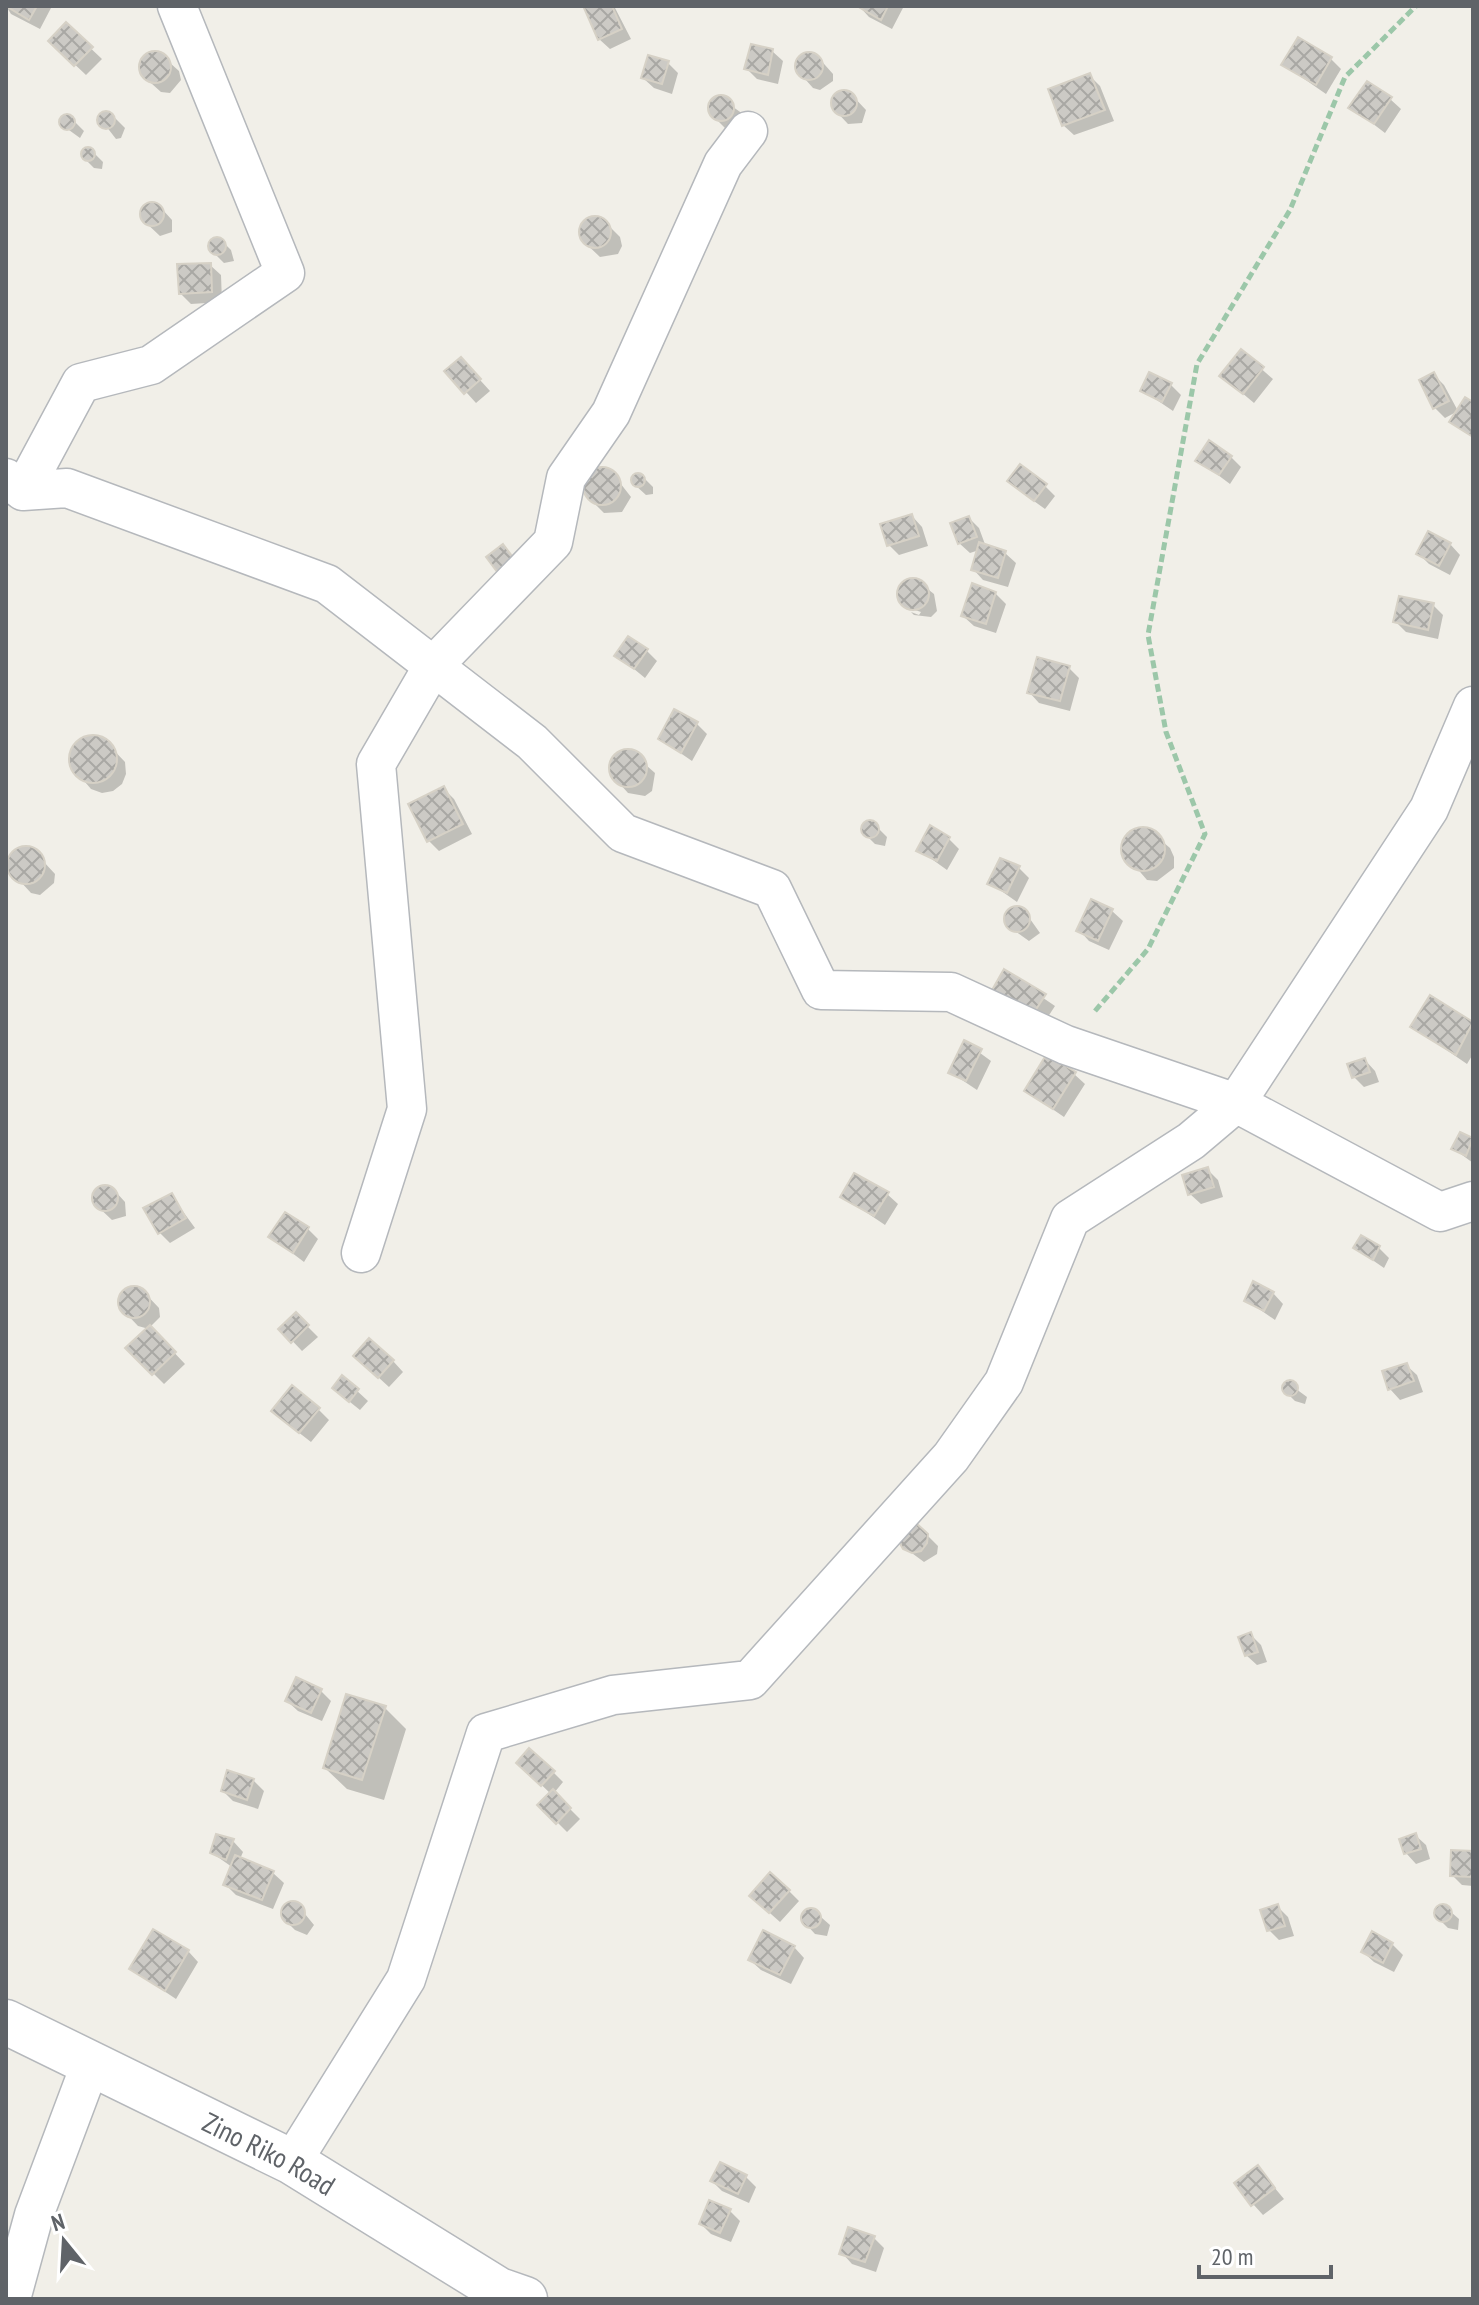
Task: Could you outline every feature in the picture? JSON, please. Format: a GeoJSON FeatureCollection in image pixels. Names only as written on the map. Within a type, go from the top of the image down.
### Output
{"type":"FeatureCollection","features":[{"type":"Feature","properties":{"kind":"street"},"geometry":{"type":"LineString","coordinates":[[177,6],[285,273],[151,365],[81,383],[15,484],[67,488],[327,584],[532,742],[623,833],[772,889],[821,990],[951,992],[1066,1045],[1236,1103],[1440,1212],[1473,1201]]}},
{"type":"Feature","properties":{"kind":"street"},"geometry":{"type":"LineString","coordinates":[[361,1253],[407,1109],[376,764],[433,666],[553,542],[566,478],[611,413],[723,164],[748,131]]}},
{"type":"Feature","properties":{"kind":"street"},"geometry":{"type":"LineString","coordinates":[[292,2162],[406,1979],[486,1733],[613,1695],[750,1680],[951,1457],[995,1395],[1004,1382],[1070,1219],[1191,1141],[1236,1103],[1429,809],[1473,706]]}},
{"type":"Feature","properties":{"kind":"street","name":"Zino Riko Road"},"geometry":{"type":"LineString","coordinates":[[6,2022],[292,2162],[499,2290],[525,2299]]}},
{"type":"Feature","properties":{"kind":"street"},"geometry":{"type":"LineString","coordinates":[[11,2299],[34,2215],[91,2063]]}},
{"type":"Feature","properties":{"kind":"path"},"geometry":{"type":"LineString","coordinates":[[1066,1045],[1148,949],[1205,834],[1166,732],[1148,635],[1197,364],[1290,210],[1345,77],[1416,6]]}},
{"type":"Feature","properties":{"kind":"building"},"geometry":{"type":"Polygon","coordinates":[[[6,6],[37,6],[29,20],[6,6]]]}},
{"type":"Feature","properties":{"kind":"building"},"geometry":{"type":"Polygon","coordinates":[[[612,6],[622,29],[598,40],[584,8],[612,6]]]}},
{"type":"Feature","properties":{"kind":"building"},"geometry":{"type":"Polygon","coordinates":[[[857,6],[888,6],[881,20],[857,6]]]}},
{"type":"Feature","properties":{"kind":"building"},"geometry":{"type":"Polygon","coordinates":[[[66,22],[93,47],[74,66],[48,41],[66,22]]]}},
{"type":"Feature","properties":{"kind":"building"},"geometry":{"type":"Polygon","coordinates":[[[1298,37],[1332,57],[1316,85],[1281,65],[1298,37]]]}},
{"type":"Feature","properties":{"kind":"building"},"geometry":{"type":"Polygon","coordinates":[[[751,44],[773,49],[768,75],[744,69],[751,44]]]}},
{"type":"Feature","properties":{"kind":"building"},"geometry":{"type":"Polygon","coordinates":[[[155,51],[166,56],[171,67],[166,78],[155,83],[144,78],[139,67],[144,56],[155,51]]]}},
{"type":"Feature","properties":{"kind":"building"},"geometry":{"type":"Polygon","coordinates":[[[809,52],[819,56],[823,66],[819,76],[809,80],[799,76],[795,66],[799,56],[809,52]]]}},
{"type":"Feature","properties":{"kind":"building"},"geometry":{"type":"Polygon","coordinates":[[[648,55],[669,61],[662,84],[641,78],[648,55]]]}},
{"type":"Feature","properties":{"kind":"building"},"geometry":{"type":"Polygon","coordinates":[[[1090,73],[1105,110],[1062,126],[1048,89],[1090,73]]]}},
{"type":"Feature","properties":{"kind":"building"},"geometry":{"type":"Polygon","coordinates":[[[1367,81],[1392,97],[1374,124],[1348,108],[1367,81]]]}},
{"type":"Feature","properties":{"kind":"building"},"geometry":{"type":"Polygon","coordinates":[[[844,90],[853,94],[857,103],[853,112],[844,116],[835,112],[831,103],[835,94],[844,90]]]}},
{"type":"Feature","properties":{"kind":"building"},"geometry":{"type":"Polygon","coordinates":[[[721,95],[730,99],[734,108],[730,117],[721,121],[712,117],[708,108],[712,99],[721,95]]]}},
{"type":"Feature","properties":{"kind":"building"},"geometry":{"type":"Polygon","coordinates":[[[102,111],[110,111],[115,120],[113,127],[102,129],[97,124],[97,116],[102,111]]]}},
{"type":"Feature","properties":{"kind":"building"},"geometry":{"type":"Polygon","coordinates":[[[67,114],[73,116],[73,128],[67,130],[61,128],[59,122],[61,116],[67,114]]]}},
{"type":"Feature","properties":{"kind":"building"},"geometry":{"type":"Polygon","coordinates":[[[88,147],[95,154],[88,161],[81,154],[88,147]]]}},
{"type":"Feature","properties":{"kind":"building"},"geometry":{"type":"Polygon","coordinates":[[[152,202],[161,205],[164,214],[161,223],[152,226],[143,223],[140,214],[143,205],[152,202]]]}},
{"type":"Feature","properties":{"kind":"building"},"geometry":{"type":"Polygon","coordinates":[[[595,216],[607,220],[611,232],[607,244],[595,248],[583,244],[579,232],[583,220],[595,216]]]}},
{"type":"Feature","properties":{"kind":"building"},"geometry":{"type":"Polygon","coordinates":[[[217,237],[226,246],[217,255],[208,246],[217,237]]]}},
{"type":"Feature","properties":{"kind":"building"},"geometry":{"type":"Polygon","coordinates":[[[211,263],[212,292],[179,294],[177,264],[211,263]]]}},
{"type":"Feature","properties":{"kind":"building"},"geometry":{"type":"Polygon","coordinates":[[[1241,349],[1264,367],[1243,394],[1219,376],[1241,349]]]}},
{"type":"Feature","properties":{"kind":"building"},"geometry":{"type":"Polygon","coordinates":[[[461,357],[481,379],[464,394],[444,371],[461,357]]]}},
{"type":"Feature","properties":{"kind":"building"},"geometry":{"type":"Polygon","coordinates":[[[1149,372],[1172,383],[1162,402],[1140,391],[1149,372]]]}},
{"type":"Feature","properties":{"kind":"building"},"geometry":{"type":"Polygon","coordinates":[[[1434,372],[1449,401],[1433,409],[1419,380],[1434,372]]]}},
{"type":"Feature","properties":{"kind":"building"},"geometry":{"type":"Polygon","coordinates":[[[1465,397],[1473,402],[1473,437],[1449,422],[1465,397]]]}},
{"type":"Feature","properties":{"kind":"building"},"geometry":{"type":"Polygon","coordinates":[[[1209,440],[1232,456],[1219,475],[1195,461],[1209,440]]]}},
{"type":"Feature","properties":{"kind":"building"},"geometry":{"type":"Polygon","coordinates":[[[1020,464],[1047,484],[1034,501],[1007,481],[1020,464]]]}},
{"type":"Feature","properties":{"kind":"building"},"geometry":{"type":"Polygon","coordinates":[[[602,467],[616,472],[621,486],[616,500],[602,505],[588,500],[583,486],[588,472],[602,467]]]}},
{"type":"Feature","properties":{"kind":"building"},"geometry":{"type":"Polygon","coordinates":[[[638,473],[645,480],[638,487],[631,480],[638,473]]]}},
{"type":"Feature","properties":{"kind":"building"},"geometry":{"type":"Polygon","coordinates":[[[912,514],[919,536],[887,546],[880,524],[912,514]]]}},
{"type":"Feature","properties":{"kind":"building"},"geometry":{"type":"Polygon","coordinates":[[[969,516],[977,537],[958,544],[950,523],[969,516]]]}},
{"type":"Feature","properties":{"kind":"building"},"geometry":{"type":"Polygon","coordinates":[[[1428,531],[1451,543],[1439,566],[1416,554],[1428,531]]]}},
{"type":"Feature","properties":{"kind":"building"},"geometry":{"type":"Polygon","coordinates":[[[979,542],[1006,551],[998,578],[971,570],[979,542]]]}},
{"type":"Feature","properties":{"kind":"building"},"geometry":{"type":"Polygon","coordinates":[[[503,544],[518,564],[501,577],[486,557],[503,544]]]}},
{"type":"Feature","properties":{"kind":"building"},"geometry":{"type":"Polygon","coordinates":[[[913,578],[924,583],[929,594],[924,605],[913,610],[902,605],[897,594],[902,583],[913,578]]]}},
{"type":"Feature","properties":{"kind":"building"},"geometry":{"type":"Polygon","coordinates":[[[972,583],[996,592],[986,624],[961,616],[972,583]]]}},
{"type":"Feature","properties":{"kind":"building"},"geometry":{"type":"Polygon","coordinates":[[[1399,596],[1434,603],[1428,630],[1393,622],[1399,596]]]}},
{"type":"Feature","properties":{"kind":"building"},"geometry":{"type":"Polygon","coordinates":[[[628,636],[648,649],[634,669],[614,656],[628,636]]]}},
{"type":"Feature","properties":{"kind":"building"},"geometry":{"type":"Polygon","coordinates":[[[1037,657],[1070,666],[1060,701],[1027,693],[1037,657]]]}},
{"type":"Feature","properties":{"kind":"building"},"geometry":{"type":"Polygon","coordinates":[[[674,709],[698,722],[681,753],[658,739],[674,709]]]}},
{"type":"Feature","properties":{"kind":"building"},"geometry":{"type":"Polygon","coordinates":[[[93,735],[110,742],[117,759],[110,776],[93,783],[76,776],[69,759],[76,742],[93,735]]]}},
{"type":"Feature","properties":{"kind":"building"},"geometry":{"type":"Polygon","coordinates":[[[628,749],[641,755],[647,768],[641,781],[628,787],[615,781],[609,768],[615,755],[628,749]]]}},
{"type":"Feature","properties":{"kind":"building"},"geometry":{"type":"Polygon","coordinates":[[[444,786],[463,824],[427,842],[408,804],[444,786]]]}},
{"type":"Feature","properties":{"kind":"building"},"geometry":{"type":"Polygon","coordinates":[[[870,820],[879,829],[870,838],[861,829],[870,820]]]}},
{"type":"Feature","properties":{"kind":"building"},"geometry":{"type":"Polygon","coordinates":[[[930,825],[950,837],[937,861],[916,851],[930,825]]]}},
{"type":"Feature","properties":{"kind":"building"},"geometry":{"type":"Polygon","coordinates":[[[1143,827],[1158,834],[1165,849],[1158,864],[1143,871],[1128,864],[1121,849],[1128,834],[1143,827]]]}},
{"type":"Feature","properties":{"kind":"building"},"geometry":{"type":"Polygon","coordinates":[[[26,846],[40,851],[45,865],[40,879],[26,884],[12,879],[7,865],[12,851],[26,846]]]}},
{"type":"Feature","properties":{"kind":"building"},"geometry":{"type":"Polygon","coordinates":[[[1000,858],[1020,866],[1007,893],[987,884],[1000,858]]]}},
{"type":"Feature","properties":{"kind":"building"},"geometry":{"type":"Polygon","coordinates":[[[1091,899],[1113,909],[1098,941],[1076,931],[1091,899]]]}},
{"type":"Feature","properties":{"kind":"building"},"geometry":{"type":"Polygon","coordinates":[[[1017,906],[1026,910],[1030,919],[1026,928],[1017,932],[1008,928],[1004,919],[1008,910],[1017,906]]]}},
{"type":"Feature","properties":{"kind":"building"},"geometry":{"type":"Polygon","coordinates":[[[1004,969],[1046,994],[1031,1017],[991,992],[1004,969]]]}},
{"type":"Feature","properties":{"kind":"building"},"geometry":{"type":"Polygon","coordinates":[[[1430,995],[1473,1022],[1456,1055],[1410,1027],[1430,995]]]}},
{"type":"Feature","properties":{"kind":"building"},"geometry":{"type":"Polygon","coordinates":[[[964,1040],[982,1049],[966,1081],[948,1073],[964,1040]]]}},
{"type":"Feature","properties":{"kind":"building"},"geometry":{"type":"Polygon","coordinates":[[[1046,1055],[1076,1072],[1053,1109],[1024,1091],[1046,1055]]]}},
{"type":"Feature","properties":{"kind":"building"},"geometry":{"type":"Polygon","coordinates":[[[1365,1058],[1370,1072],[1352,1078],[1347,1064],[1365,1058]]]}},
{"type":"Feature","properties":{"kind":"building"},"geometry":{"type":"Polygon","coordinates":[[[1460,1132],[1473,1138],[1466,1156],[1451,1149],[1460,1132]]]}},
{"type":"Feature","properties":{"kind":"building"},"geometry":{"type":"Polygon","coordinates":[[[1208,1167],[1214,1187],[1188,1195],[1182,1175],[1208,1167]]]}},
{"type":"Feature","properties":{"kind":"building"},"geometry":{"type":"Polygon","coordinates":[[[854,1173],[889,1192],[874,1216],[840,1197],[854,1173]]]}},
{"type":"Feature","properties":{"kind":"building"},"geometry":{"type":"Polygon","coordinates":[[[105,1185],[114,1189],[118,1198],[114,1207],[105,1211],[96,1207],[92,1198],[96,1189],[105,1185]]]}},
{"type":"Feature","properties":{"kind":"building"},"geometry":{"type":"Polygon","coordinates":[[[172,1193],[186,1218],[158,1234],[143,1208],[172,1193]]]}},
{"type":"Feature","properties":{"kind":"building"},"geometry":{"type":"Polygon","coordinates":[[[285,1212],[309,1227],[293,1253],[268,1237],[285,1212]]]}},
{"type":"Feature","properties":{"kind":"building"},"geometry":{"type":"Polygon","coordinates":[[[1361,1235],[1380,1246],[1373,1260],[1353,1248],[1361,1235]]]}},
{"type":"Feature","properties":{"kind":"building"},"geometry":{"type":"Polygon","coordinates":[[[1253,1281],[1274,1292],[1264,1311],[1244,1301],[1253,1281]]]}},
{"type":"Feature","properties":{"kind":"building"},"geometry":{"type":"Polygon","coordinates":[[[134,1286],[145,1291],[150,1302],[145,1313],[134,1318],[123,1313],[118,1302],[123,1291],[134,1286]]]}},
{"type":"Feature","properties":{"kind":"building"},"geometry":{"type":"Polygon","coordinates":[[[296,1312],[309,1325],[291,1343],[278,1329],[296,1312]]]}},
{"type":"Feature","properties":{"kind":"building"},"geometry":{"type":"Polygon","coordinates":[[[150,1325],[176,1352],[152,1375],[125,1348],[150,1325]]]}},
{"type":"Feature","properties":{"kind":"building"},"geometry":{"type":"Polygon","coordinates":[[[369,1338],[394,1360],[378,1378],[353,1356],[369,1338]]]}},
{"type":"Feature","properties":{"kind":"building"},"geometry":{"type":"Polygon","coordinates":[[[1407,1363],[1414,1381],[1388,1390],[1382,1371],[1407,1363]]]}},
{"type":"Feature","properties":{"kind":"building"},"geometry":{"type":"Polygon","coordinates":[[[342,1375],[359,1389],[349,1402],[332,1388],[342,1375]]]}},
{"type":"Feature","properties":{"kind":"building"},"geometry":{"type":"Polygon","coordinates":[[[1287,1380],[1293,1380],[1298,1388],[1296,1394],[1287,1396],[1282,1391],[1282,1385],[1287,1380]]]}},
{"type":"Feature","properties":{"kind":"building"},"geometry":{"type":"Polygon","coordinates":[[[292,1385],[320,1408],[299,1433],[271,1411],[292,1385]]]}},
{"type":"Feature","properties":{"kind":"building"},"geometry":{"type":"Polygon","coordinates":[[[915,1522],[928,1534],[927,1543],[921,1551],[912,1553],[903,1549],[898,1540],[915,1522]]]}},
{"type":"Feature","properties":{"kind":"building"},"geometry":{"type":"Polygon","coordinates":[[[1251,1632],[1258,1652],[1245,1656],[1238,1637],[1251,1632]]]}},
{"type":"Feature","properties":{"kind":"building"},"geometry":{"type":"Polygon","coordinates":[[[296,1677],[322,1689],[311,1713],[285,1701],[296,1677]]]}},
{"type":"Feature","properties":{"kind":"building"},"geometry":{"type":"Polygon","coordinates":[[[346,1694],[386,1706],[362,1780],[323,1768],[346,1694]]]}},
{"type":"Feature","properties":{"kind":"building"},"geometry":{"type":"Polygon","coordinates":[[[529,1748],[555,1771],[541,1786],[516,1763],[529,1748]]]}},
{"type":"Feature","properties":{"kind":"building"},"geometry":{"type":"Polygon","coordinates":[[[227,1770],[254,1779],[247,1800],[221,1791],[227,1770]]]}},
{"type":"Feature","properties":{"kind":"building"},"geometry":{"type":"Polygon","coordinates":[[[553,1789],[571,1808],[556,1824],[537,1805],[553,1789]]]}},
{"type":"Feature","properties":{"kind":"building"},"geometry":{"type":"Polygon","coordinates":[[[1416,1833],[1421,1849],[1404,1854],[1399,1839],[1416,1833]]]}},
{"type":"Feature","properties":{"kind":"building"},"geometry":{"type":"Polygon","coordinates":[[[216,1834],[234,1839],[226,1860],[210,1853],[216,1834]]]}},
{"type":"Feature","properties":{"kind":"building"},"geometry":{"type":"Polygon","coordinates":[[[1451,1850],[1473,1851],[1473,1877],[1450,1876],[1451,1850]]]}},
{"type":"Feature","properties":{"kind":"building"},"geometry":{"type":"Polygon","coordinates":[[[235,1855],[274,1871],[262,1900],[223,1885],[235,1855]]]}},
{"type":"Feature","properties":{"kind":"building"},"geometry":{"type":"Polygon","coordinates":[[[770,1872],[790,1890],[769,1913],[749,1896],[770,1872]]]}},
{"type":"Feature","properties":{"kind":"building"},"geometry":{"type":"Polygon","coordinates":[[[293,1901],[302,1904],[305,1913],[302,1922],[293,1925],[284,1922],[281,1913],[284,1904],[293,1901]]]}},
{"type":"Feature","properties":{"kind":"building"},"geometry":{"type":"Polygon","coordinates":[[[1278,1904],[1285,1926],[1267,1931],[1260,1910],[1278,1904]]]}},
{"type":"Feature","properties":{"kind":"building"},"geometry":{"type":"Polygon","coordinates":[[[1443,1904],[1452,1913],[1443,1922],[1434,1913],[1443,1904]]]}},
{"type":"Feature","properties":{"kind":"building"},"geometry":{"type":"Polygon","coordinates":[[[811,1908],[818,1911],[821,1918],[818,1925],[811,1928],[804,1925],[801,1918],[804,1911],[811,1908]]]}},
{"type":"Feature","properties":{"kind":"building"},"geometry":{"type":"Polygon","coordinates":[[[153,1929],[189,1950],[165,1991],[129,1969],[153,1929]]]}},
{"type":"Feature","properties":{"kind":"building"},"geometry":{"type":"Polygon","coordinates":[[[763,1930],[795,1946],[780,1975],[748,1960],[763,1930]]]}},
{"type":"Feature","properties":{"kind":"building"},"geometry":{"type":"Polygon","coordinates":[[[1372,1931],[1393,1943],[1383,1963],[1361,1952],[1372,1931]]]}},
{"type":"Feature","properties":{"kind":"building"},"geometry":{"type":"Polygon","coordinates":[[[720,2162],[747,2175],[738,2194],[710,2181],[720,2162]]]}},
{"type":"Feature","properties":{"kind":"building"},"geometry":{"type":"Polygon","coordinates":[[[1258,2165],[1275,2188],[1251,2206],[1234,2183],[1258,2165]]]}},
{"type":"Feature","properties":{"kind":"building"},"geometry":{"type":"Polygon","coordinates":[[[709,2200],[731,2209],[720,2233],[699,2224],[709,2200]]]}},
{"type":"Feature","properties":{"kind":"building"},"geometry":{"type":"Polygon","coordinates":[[[848,2227],[875,2236],[865,2262],[839,2254],[848,2227]]]}}]}
